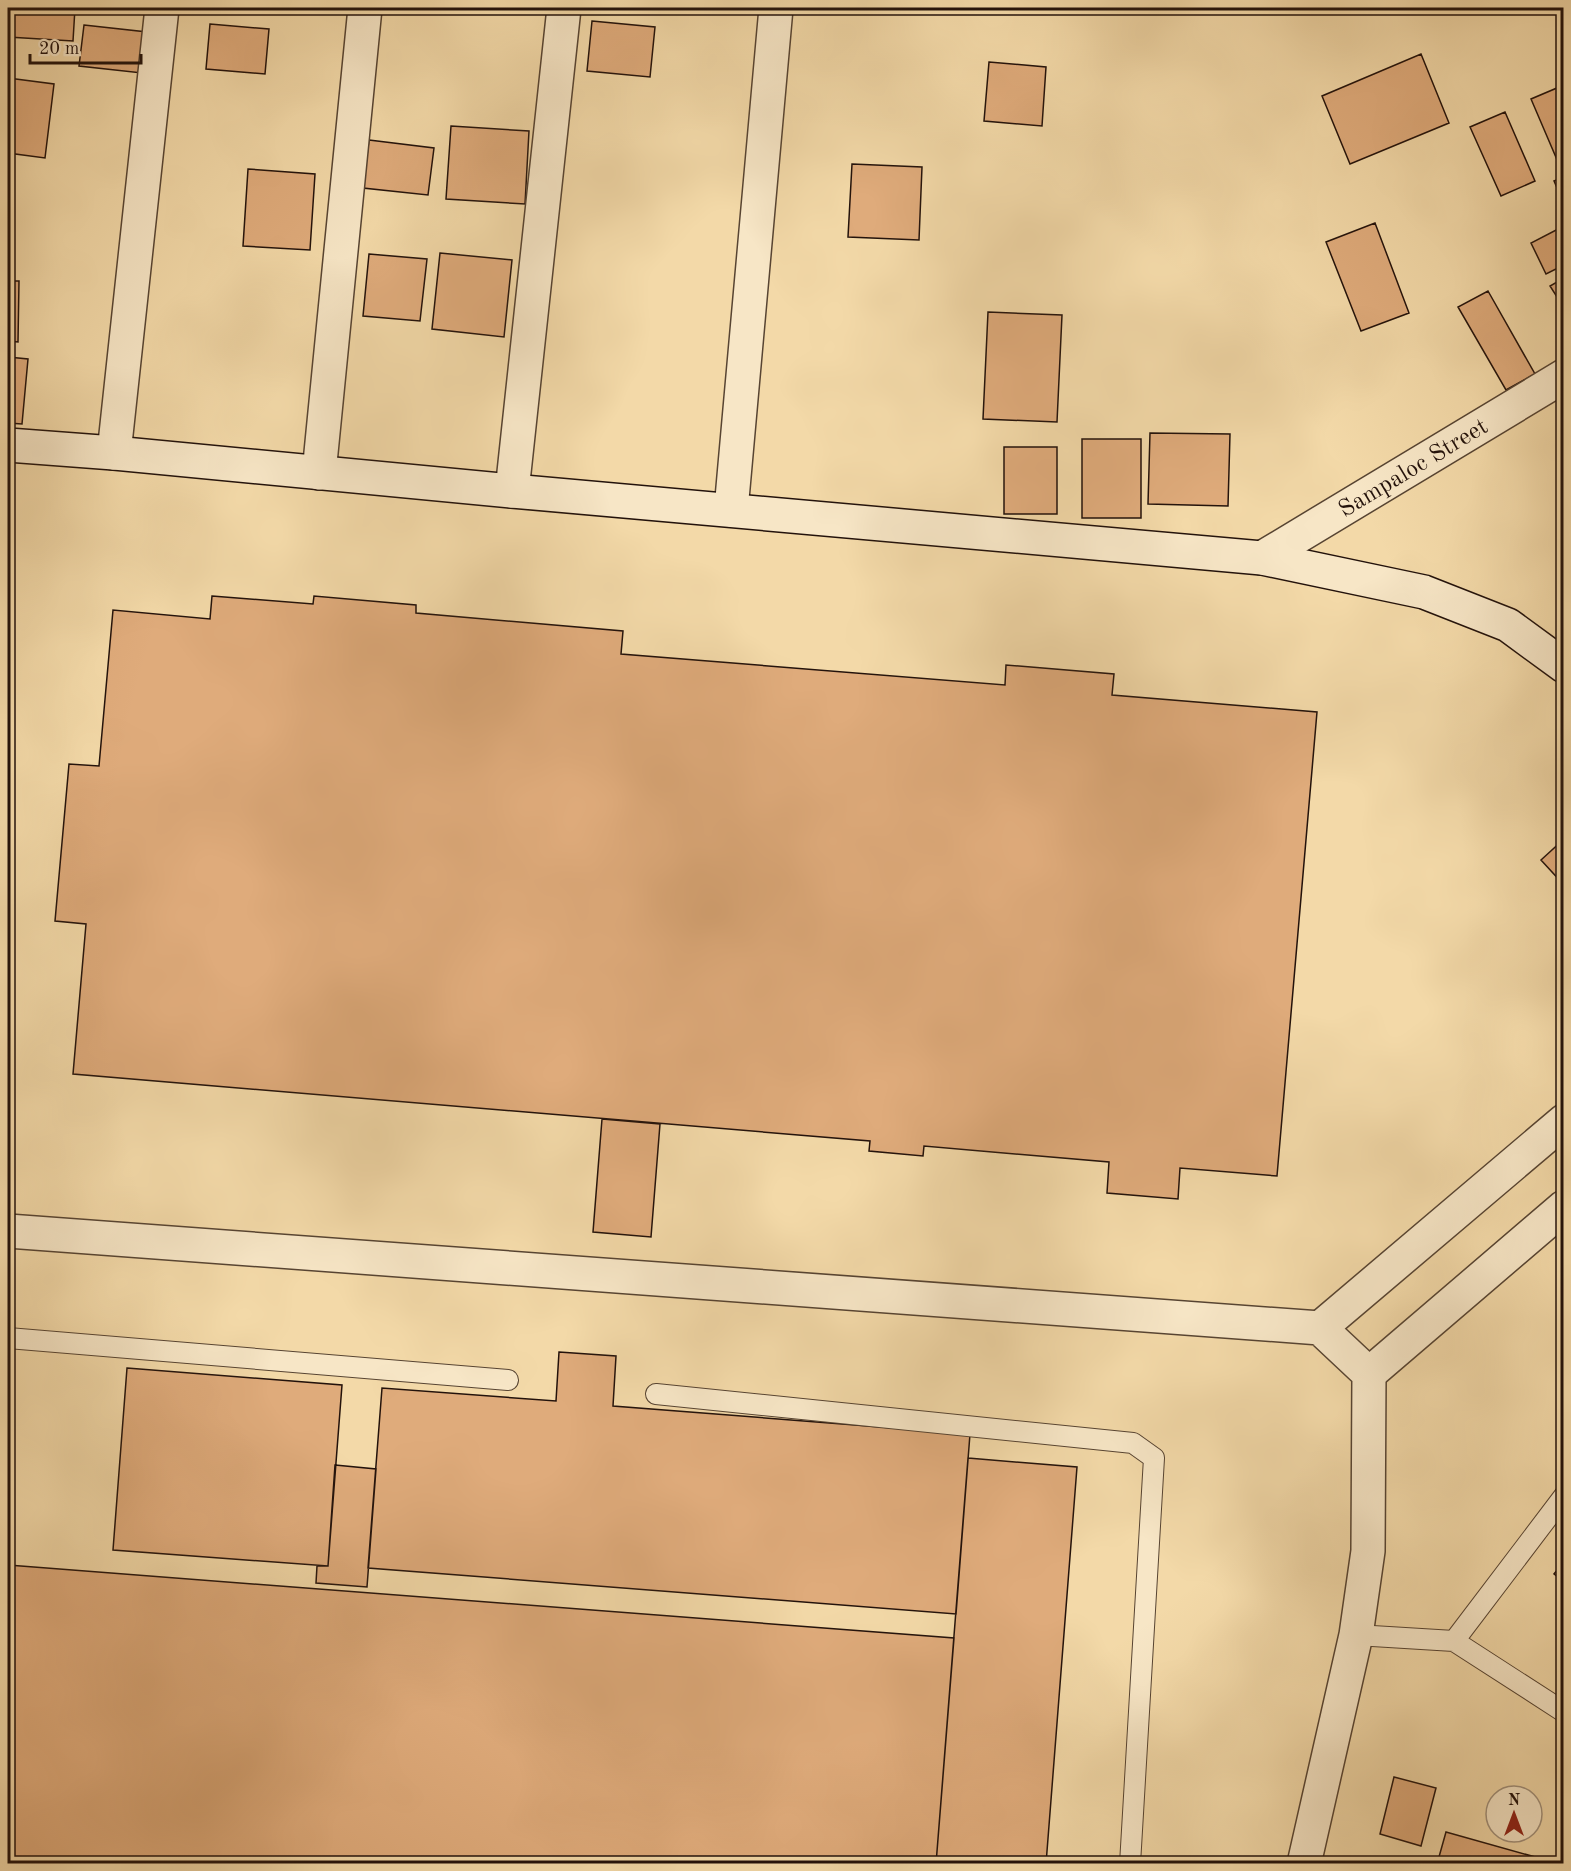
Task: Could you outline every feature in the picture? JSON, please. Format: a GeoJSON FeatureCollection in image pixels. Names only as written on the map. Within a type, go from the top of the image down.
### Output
{"type":"FeatureCollection","features":[{"type":"Feature","properties":{"kind":"street"},"geometry":{"type":"LineString","coordinates":[[114,453],[162,8]]}},
{"type":"Feature","properties":{"kind":"street"},"geometry":{"type":"LineString","coordinates":[[319,473],[365,8]]}},
{"type":"Feature","properties":{"kind":"street"},"geometry":{"type":"LineString","coordinates":[[512,491],[564,8]]}},
{"type":"Feature","properties":{"kind":"street"},"geometry":{"type":"LineString","coordinates":[[730,510],[776,8]]}},
{"type":"Feature","properties":{"kind":"street","name":"Sampaloc Street"},"geometry":{"type":"LineString","coordinates":[[1262,558],[1563,376]]}},
{"type":"Feature","properties":{"kind":"street"},"geometry":{"type":"LineString","coordinates":[[8,445],[1262,558],[1424,591],[1508,625],[1563,666]]}},
{"type":"Feature","properties":{"kind":"street"},"geometry":{"type":"LineString","coordinates":[[1320,1328],[1563,1121]]}},
{"type":"Feature","properties":{"kind":"street"},"geometry":{"type":"LineString","coordinates":[[1369,1374],[1563,1207]]}},
{"type":"Feature","properties":{"kind":"street"},"geometry":{"type":"LineString","coordinates":[[8,1231],[1320,1328],[1369,1374],[1368,1551],[1356,1635],[1304,1863]]}},
{"type":"Feature","properties":{"kind":"lane"},"geometry":{"type":"LineString","coordinates":[[8,1338],[508,1380]]}},
{"type":"Feature","properties":{"kind":"lane"},"geometry":{"type":"LineString","coordinates":[[657,1394],[1133,1443],[1154,1458],[1130,1863]]}},
{"type":"Feature","properties":{"kind":"lane"},"geometry":{"type":"LineString","coordinates":[[1454,1641],[1563,1496]]}},
{"type":"Feature","properties":{"kind":"lane"},"geometry":{"type":"LineString","coordinates":[[1356,1635],[1454,1641],[1563,1712]]}},
{"type":"Feature","properties":{"kind":"building"},"geometry":{"type":"Polygon","coordinates":[[[8,8],[75,8],[73,41],[8,37],[8,8]]]}},
{"type":"Feature","properties":{"kind":"building"},"geometry":{"type":"Polygon","coordinates":[[[592,21],[655,27],[650,77],[587,71],[592,21]]]}},
{"type":"Feature","properties":{"kind":"building"},"geometry":{"type":"Polygon","coordinates":[[[210,24],[269,29],[265,74],[206,69],[210,24]]]}},
{"type":"Feature","properties":{"kind":"building"},"geometry":{"type":"Polygon","coordinates":[[[84,25],[147,32],[142,73],[79,66],[84,25]]]}},
{"type":"Feature","properties":{"kind":"building"},"geometry":{"type":"Polygon","coordinates":[[[1421,54],[1449,123],[1350,164],[1322,96],[1421,54]]]}},
{"type":"Feature","properties":{"kind":"building"},"geometry":{"type":"Polygon","coordinates":[[[989,62],[1046,67],[1042,126],[984,121],[989,62]]]}},
{"type":"Feature","properties":{"kind":"building"},"geometry":{"type":"Polygon","coordinates":[[[8,78],[54,84],[45,158],[8,153],[8,78]]]}},
{"type":"Feature","properties":{"kind":"building"},"geometry":{"type":"Polygon","coordinates":[[[1564,85],[1564,168],[1561,169],[1531,99],[1564,85]]]}},
{"type":"Feature","properties":{"kind":"building"},"geometry":{"type":"Polygon","coordinates":[[[1505,112],[1535,181],[1501,196],[1470,127],[1505,112]]]}},
{"type":"Feature","properties":{"kind":"building"},"geometry":{"type":"Polygon","coordinates":[[[451,126],[529,131],[525,204],[446,199],[451,126]]]}},
{"type":"Feature","properties":{"kind":"building"},"geometry":{"type":"Polygon","coordinates":[[[369,140],[434,148],[428,195],[363,188],[369,140]]]}},
{"type":"Feature","properties":{"kind":"building"},"geometry":{"type":"Polygon","coordinates":[[[852,164],[922,167],[919,240],[848,237],[852,164]]]}},
{"type":"Feature","properties":{"kind":"building"},"geometry":{"type":"Polygon","coordinates":[[[248,169],[315,174],[310,250],[243,246],[248,169]]]}},
{"type":"Feature","properties":{"kind":"building"},"geometry":{"type":"Polygon","coordinates":[[[1564,177],[1564,204],[1554,181],[1564,177]]]}},
{"type":"Feature","properties":{"kind":"building"},"geometry":{"type":"Polygon","coordinates":[[[1375,223],[1409,313],[1361,331],[1326,242],[1375,223]]]}},
{"type":"Feature","properties":{"kind":"building"},"geometry":{"type":"Polygon","coordinates":[[[1560,228],[1564,234],[1564,265],[1546,274],[1531,243],[1560,228]]]}},
{"type":"Feature","properties":{"kind":"building"},"geometry":{"type":"Polygon","coordinates":[[[440,253],[512,260],[504,337],[432,329],[440,253]]]}},
{"type":"Feature","properties":{"kind":"building"},"geometry":{"type":"Polygon","coordinates":[[[369,254],[427,259],[420,321],[363,316],[369,254]]]}},
{"type":"Feature","properties":{"kind":"building"},"geometry":{"type":"Polygon","coordinates":[[[1564,278],[1564,308],[1550,286],[1564,278]]]}},
{"type":"Feature","properties":{"kind":"building"},"geometry":{"type":"Polygon","coordinates":[[[8,281],[19,281],[18,342],[8,341],[8,281]]]}},
{"type":"Feature","properties":{"kind":"building"},"geometry":{"type":"Polygon","coordinates":[[[1488,291],[1535,374],[1506,390],[1458,307],[1488,291]]]}},
{"type":"Feature","properties":{"kind":"building"},"geometry":{"type":"Polygon","coordinates":[[[988,312],[1062,315],[1057,422],[983,419],[988,312]]]}},
{"type":"Feature","properties":{"kind":"building"},"geometry":{"type":"Polygon","coordinates":[[[8,357],[28,359],[22,424],[8,423],[8,357]]]}},
{"type":"Feature","properties":{"kind":"building"},"geometry":{"type":"Polygon","coordinates":[[[1150,433],[1230,434],[1228,506],[1148,504],[1150,433]]]}},
{"type":"Feature","properties":{"kind":"building"},"geometry":{"type":"Polygon","coordinates":[[[1082,439],[1141,439],[1141,518],[1082,518],[1082,439]]]}},
{"type":"Feature","properties":{"kind":"building"},"geometry":{"type":"Polygon","coordinates":[[[1004,447],[1057,447],[1057,514],[1004,514],[1004,447]]]}},
{"type":"Feature","properties":{"kind":"building"},"geometry":{"type":"Polygon","coordinates":[[[1564,551],[1564,568],[1557,554],[1564,551]]]}},
{"type":"Feature","properties":{"kind":"building"},"geometry":{"type":"Polygon","coordinates":[[[212,596],[313,604],[314,596],[416,605],[416,613],[623,631],[621,654],[1005,685],[1006,665],[1114,674],[1112,695],[1317,712],[1277,1176],[1180,1168],[1178,1199],[1107,1193],[1109,1162],[924,1146],[923,1156],[869,1151],[870,1141],[73,1074],[86,924],[55,921],[69,764],[99,766],[113,610],[210,619],[212,596]]]}},
{"type":"Feature","properties":{"kind":"building"},"geometry":{"type":"Polygon","coordinates":[[[1564,839],[1564,885],[1541,860],[1564,839]]]}},
{"type":"Feature","properties":{"kind":"building"},"geometry":{"type":"Polygon","coordinates":[[[602,1119],[660,1124],[651,1237],[593,1232],[602,1119]]]}},
{"type":"Feature","properties":{"kind":"building"},"geometry":{"type":"Polygon","coordinates":[[[559,1352],[616,1356],[613,1406],[970,1434],[956,1614],[368,1568],[382,1388],[556,1401],[559,1352]]]}},
{"type":"Feature","properties":{"kind":"building"},"geometry":{"type":"Polygon","coordinates":[[[127,1368],[342,1385],[328,1566],[113,1550],[127,1368]]]}},
{"type":"Feature","properties":{"kind":"building"},"geometry":{"type":"Polygon","coordinates":[[[968,1458],[1077,1467],[1046,1864],[936,1864],[968,1458]]]}},
{"type":"Feature","properties":{"kind":"building"},"geometry":{"type":"Polygon","coordinates":[[[335,1465],[376,1469],[367,1587],[316,1583],[317,1566],[328,1566],[335,1465]]]}},
{"type":"Feature","properties":{"kind":"building"},"geometry":{"type":"Polygon","coordinates":[[[1564,1562],[1564,1582],[1554,1574],[1564,1562]]]}},
{"type":"Feature","properties":{"kind":"building"},"geometry":{"type":"Polygon","coordinates":[[[8,1565],[954,1638],[936,1864],[8,1864],[8,1565]]]}},
{"type":"Feature","properties":{"kind":"building"},"geometry":{"type":"Polygon","coordinates":[[[1394,1777],[1436,1788],[1421,1846],[1380,1834],[1394,1777]]]}},
{"type":"Feature","properties":{"kind":"building"},"geometry":{"type":"Polygon","coordinates":[[[1446,1832],[1560,1864],[1437,1864],[1446,1832]]]}}]}
